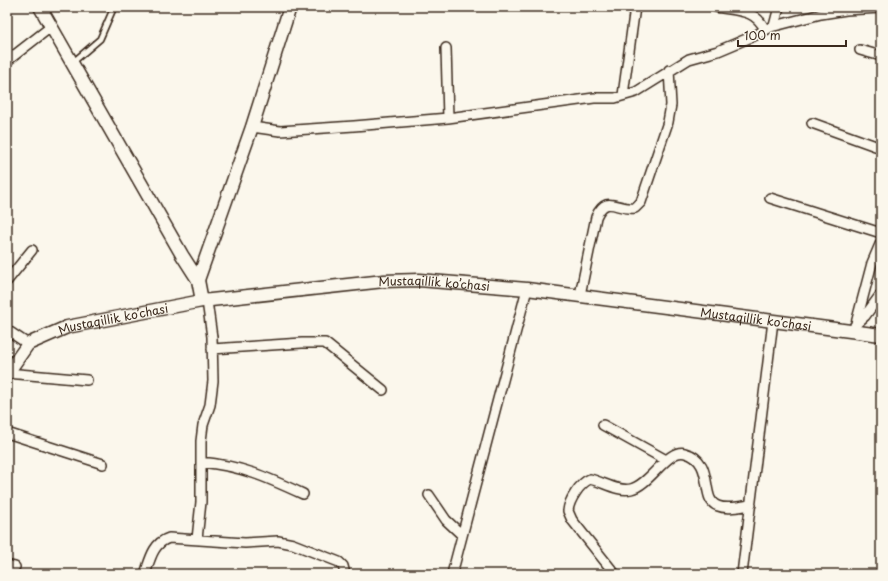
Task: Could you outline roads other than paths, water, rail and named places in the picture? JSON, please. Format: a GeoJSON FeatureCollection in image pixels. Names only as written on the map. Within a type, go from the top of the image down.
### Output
{"type":"FeatureCollection","features":[{"type":"Feature","properties":{"kind":"main road"},"geometry":{"type":"LineString","coordinates":[[40,7],[182,255],[198,280],[205,301]]}},
{"type":"Feature","properties":{"kind":"main road"},"geometry":{"type":"LineString","coordinates":[[198,280],[252,127],[290,7]]}},
{"type":"Feature","properties":{"kind":"main road","name":"Mustaqillik ko’chasi"},"geometry":{"type":"LineString","coordinates":[[7,374],[28,344],[45,335],[67,327],[205,301],[384,281],[419,280],[527,288],[773,321],[854,328],[881,335]]}},
{"type":"Feature","properties":{"kind":"street"},"geometry":{"type":"LineString","coordinates":[[622,96],[635,7]]}},
{"type":"Feature","properties":{"kind":"street"},"geometry":{"type":"LineString","coordinates":[[716,7],[752,14],[758,18],[765,30]]}},
{"type":"Feature","properties":{"kind":"street"},"geometry":{"type":"LineString","coordinates":[[774,26],[779,7]]}},
{"type":"Feature","properties":{"kind":"street"},"geometry":{"type":"LineString","coordinates":[[252,127],[280,131],[354,126],[448,118],[622,96],[636,92],[669,70],[689,59],[718,51],[774,26],[846,10],[881,8]]}},
{"type":"Feature","properties":{"kind":"street"},"geometry":{"type":"LineString","coordinates":[[7,61],[52,26]]}},
{"type":"Feature","properties":{"kind":"street"},"geometry":{"type":"LineString","coordinates":[[446,48],[448,118]]}},
{"type":"Feature","properties":{"kind":"street"},"geometry":{"type":"LineString","coordinates":[[860,50],[881,56]]}},
{"type":"Feature","properties":{"kind":"street"},"geometry":{"type":"LineString","coordinates":[[580,295],[594,224],[599,210],[610,204],[635,208],[641,202],[668,122],[671,105],[669,70]]}},
{"type":"Feature","properties":{"kind":"street"},"geometry":{"type":"LineString","coordinates":[[812,123],[881,148]]}},
{"type":"Feature","properties":{"kind":"street"},"geometry":{"type":"LineString","coordinates":[[770,198],[881,233]]}},
{"type":"Feature","properties":{"kind":"street"},"geometry":{"type":"LineString","coordinates":[[854,328],[872,263],[881,242]]}},
{"type":"Feature","properties":{"kind":"street"},"geometry":{"type":"LineString","coordinates":[[7,281],[32,250]]}},
{"type":"Feature","properties":{"kind":"street"},"geometry":{"type":"LineString","coordinates":[[452,574],[527,288]]}},
{"type":"Feature","properties":{"kind":"street"},"geometry":{"type":"LineString","coordinates":[[854,328],[881,294]]}},
{"type":"Feature","properties":{"kind":"street"},"geometry":{"type":"LineString","coordinates":[[197,539],[201,502],[200,441],[203,425],[210,405],[213,381],[212,349],[205,301]]}},
{"type":"Feature","properties":{"kind":"street"},"geometry":{"type":"LineString","coordinates":[[742,574],[773,321]]}},
{"type":"Feature","properties":{"kind":"street"},"geometry":{"type":"LineString","coordinates":[[7,330],[28,344]]}},
{"type":"Feature","properties":{"kind":"street"},"geometry":{"type":"LineString","coordinates":[[212,349],[302,343],[325,343],[383,390]]}},
{"type":"Feature","properties":{"kind":"street"},"geometry":{"type":"LineString","coordinates":[[7,374],[87,380]]}},
{"type":"Feature","properties":{"kind":"street"},"geometry":{"type":"LineString","coordinates":[[603,425],[666,460]]}},
{"type":"Feature","properties":{"kind":"street"},"geometry":{"type":"LineString","coordinates":[[7,433],[103,464]]}},
{"type":"Feature","properties":{"kind":"street"},"geometry":{"type":"LineString","coordinates":[[615,574],[572,520],[568,511],[568,508],[580,485],[586,481],[590,479],[616,488],[626,490],[632,489],[649,479],[666,460],[675,454],[682,452],[699,461],[706,472],[711,500],[714,505],[725,507],[751,505]]}},
{"type":"Feature","properties":{"kind":"street"},"geometry":{"type":"LineString","coordinates":[[201,462],[232,466],[252,472],[303,494]]}},
{"type":"Feature","properties":{"kind":"street"},"geometry":{"type":"LineString","coordinates":[[429,495],[446,520],[462,535]]}},
{"type":"Feature","properties":{"kind":"street"},"geometry":{"type":"LineString","coordinates":[[146,574],[154,550],[163,540],[169,538],[245,543],[278,541],[293,544],[339,562],[343,566],[344,574]]}},
{"type":"Feature","properties":{"kind":"lane"},"geometry":{"type":"LineString","coordinates":[[72,63],[100,39],[114,7]]}}]}
